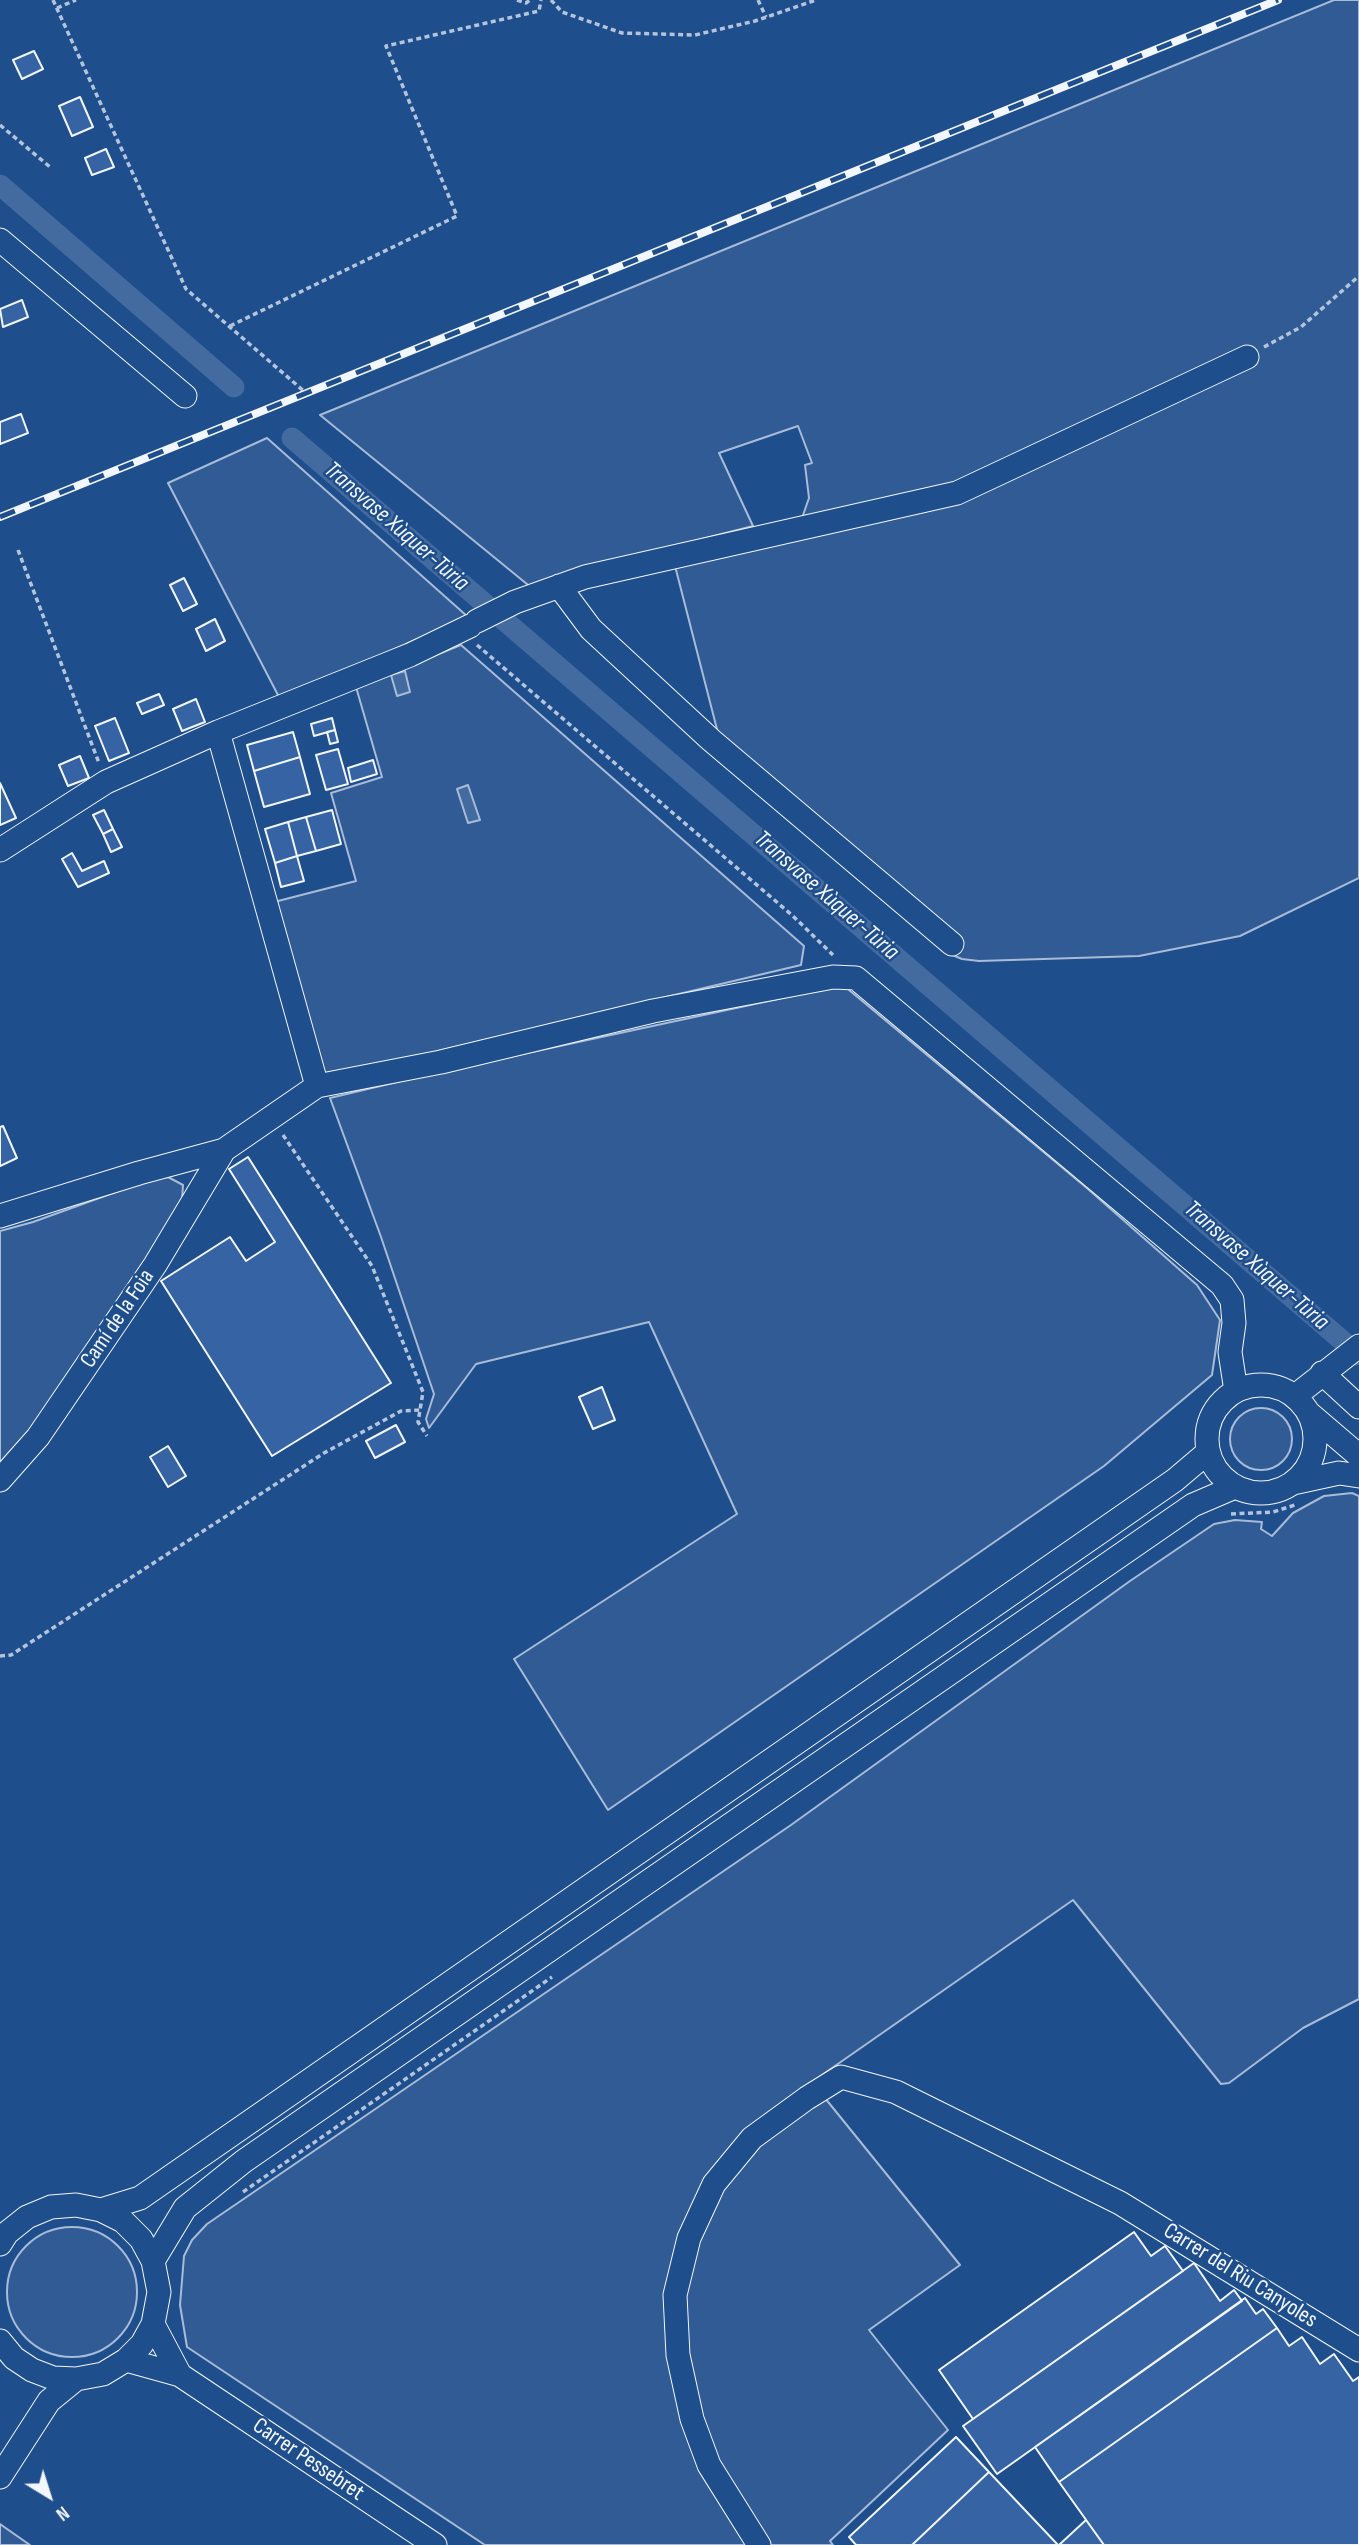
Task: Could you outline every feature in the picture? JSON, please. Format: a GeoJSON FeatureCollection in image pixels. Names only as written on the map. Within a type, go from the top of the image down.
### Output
{"type":"FeatureCollection","features":[{"type":"Feature","properties":{"kind":"street"},"geometry":{"type":"LineString","coordinates":[[0,240],[185,396]]}},
{"type":"Feature","properties":{"kind":"street"},"geometry":{"type":"LineString","coordinates":[[0,850],[106,782],[218,732],[474,630],[515,602],[598,574],[957,493],[1247,357]]}},
{"type":"Feature","properties":{"kind":"street"},"geometry":{"type":"LineString","coordinates":[[559,586],[591,629],[711,740],[952,944]]}},
{"type":"Feature","properties":{"kind":"street"},"geometry":{"type":"LineString","coordinates":[[218,732],[317,1086]]}},
{"type":"Feature","properties":{"kind":"street"},"geometry":{"type":"LineString","coordinates":[[0,1216],[139,1173],[225,1150],[317,1086],[441,1062],[653,1011],[833,977],[856,978],[1222,1285],[1232,1300],[1234,1323],[1230,1352],[1236,1391]]}},
{"type":"Feature","properties":{"kind":"street","name":"Camí de la Foia"},"geometry":{"type":"LineString","coordinates":[[0,1480],[38,1437],[148,1276],[225,1150]]}},
{"type":"Feature","properties":{"kind":"street"},"geometry":{"type":"LineString","coordinates":[[1295,1396],[1359,1346]]}},
{"type":"Feature","properties":{"kind":"street"},"geometry":{"type":"LineString","coordinates":[[1326,1370],[1359,1406]]}},
{"type":"Feature","properties":{"kind":"street"},"geometry":{"type":"LineString","coordinates":[[1359,1456],[1310,1414],[1295,1396],[1282,1388],[1266,1385],[1251,1385],[1236,1391],[1222,1402],[1211,1416],[1207,1434],[1208,1452],[1214,1466],[1223,1478],[1250,1492],[1298,1492],[1339,1474],[1359,1476]]}},
{"type":"Feature","properties":{"kind":"street"},"geometry":{"type":"LineString","coordinates":[[1298,1492],[1304,1472],[1312,1459],[1315,1444],[1315,1429],[1310,1414]]}},
{"type":"Feature","properties":{"kind":"street"},"geometry":{"type":"LineString","coordinates":[[101,2210],[140,2199],[1175,1480],[1208,1452]]}},
{"type":"Feature","properties":{"kind":"street"},"geometry":{"type":"LineString","coordinates":[[153,2261],[186,2208],[244,2161],[1193,1505],[1236,1487]]}},
{"type":"Feature","properties":{"kind":"street","name":"Carrer del Riu Canyoles"},"geometry":{"type":"LineString","coordinates":[[759,2545],[709,2465],[692,2419],[678,2355],[675,2295],[689,2238],[714,2184],[752,2138],[841,2077],[896,2092],[1120,2203],[1359,2350]]}},
{"type":"Feature","properties":{"kind":"street"},"geometry":{"type":"LineString","coordinates":[[0,2244],[7,2233],[27,2217],[51,2207],[76,2205],[101,2210],[123,2221],[141,2239],[153,2261],[159,2292],[153,2324],[142,2344],[126,2360],[103,2374],[76,2379],[53,2378],[32,2370],[4,2351]]}},
{"type":"Feature","properties":{"kind":"street","name":"Carrer Pessebret"},"geometry":{"type":"LineString","coordinates":[[153,2324],[180,2375]]}},
{"type":"Feature","properties":{"kind":"street","name":"Carrer Pessebret"},"geometry":{"type":"LineString","coordinates":[[126,2360],[180,2375],[435,2545]]}},
{"type":"Feature","properties":{"kind":"street"},"geometry":{"type":"LineString","coordinates":[[0,2477],[49,2401],[76,2379]]}},
{"type":"Feature","properties":{"kind":"path"},"geometry":{"type":"LineString","coordinates":[[53,0],[186,289],[306,393]]}},
{"type":"Feature","properties":{"kind":"path"},"geometry":{"type":"LineString","coordinates":[[57,8],[76,0]]}},
{"type":"Feature","properties":{"kind":"path"},"geometry":{"type":"LineString","coordinates":[[517,0],[526,3],[530,0]]}},
{"type":"Feature","properties":{"kind":"path"},"geometry":{"type":"LineString","coordinates":[[230,327],[457,216],[386,46],[539,11],[541,0]]}},
{"type":"Feature","properties":{"kind":"path"},"geometry":{"type":"LineString","coordinates":[[551,0],[562,12],[622,33],[695,35],[766,18],[816,0]]}},
{"type":"Feature","properties":{"kind":"path"},"geometry":{"type":"LineString","coordinates":[[758,0],[766,18]]}},
{"type":"Feature","properties":{"kind":"path"},"geometry":{"type":"LineString","coordinates":[[0,125],[50,167]]}},
{"type":"Feature","properties":{"kind":"path"},"geometry":{"type":"LineString","coordinates":[[1247,357],[1301,327],[1359,276]]}},
{"type":"Feature","properties":{"kind":"path"},"geometry":{"type":"LineString","coordinates":[[18,550],[106,782]]}},
{"type":"Feature","properties":{"kind":"path"},"geometry":{"type":"LineString","coordinates":[[474,630],[793,916],[856,978]]}},
{"type":"Feature","properties":{"kind":"path"},"geometry":{"type":"LineString","coordinates":[[272,1118],[372,1266],[423,1392],[418,1423],[427,1436]]}},
{"type":"Feature","properties":{"kind":"path"},"geometry":{"type":"LineString","coordinates":[[0,1657],[10,1655],[324,1453],[401,1411],[420,1410]]}},
{"type":"Feature","properties":{"kind":"path"},"geometry":{"type":"LineString","coordinates":[[1226,1514],[1273,1512],[1291,1507],[1298,1492]]}},
{"type":"Feature","properties":{"kind":"path"},"geometry":{"type":"LineString","coordinates":[[243,2192],[552,1977]]}},
{"type":"Feature","properties":{"kind":"shaded area"},"geometry":{"type":"Polygon","coordinates":[[[1334,0],[1359,0],[1359,878],[1240,936],[1139,956],[979,961],[962,959],[943,951],[720,741],[674,562],[802,518],[809,498],[805,465],[812,463],[798,426],[719,453],[753,526],[592,567],[533,589],[320,415],[1334,0]]]}},
{"type":"Feature","properties":{"kind":"shaded area"},"geometry":{"type":"Polygon","coordinates":[[[267,438],[468,617],[280,699],[168,483],[267,438]]]}},
{"type":"Feature","properties":{"kind":"shaded area"},"geometry":{"type":"Polygon","coordinates":[[[461,645],[804,946],[801,965],[325,1078],[274,902],[356,881],[331,793],[382,777],[356,687],[461,645]]]}},
{"type":"Feature","properties":{"kind":"shaded area"},"geometry":{"type":"Polygon","coordinates":[[[405,671],[410,692],[397,696],[391,675],[405,671]]]}},
{"type":"Feature","properties":{"kind":"shaded area"},"geometry":{"type":"Polygon","coordinates":[[[468,785],[480,820],[468,823],[457,789],[468,785]]]}},
{"type":"Feature","properties":{"kind":"shaded area"},"geometry":{"type":"Polygon","coordinates":[[[843,985],[1088,1189],[1197,1285],[1220,1320],[1212,1375],[1104,1466],[608,1810],[514,1659],[737,1514],[649,1322],[476,1364],[429,1428],[426,1419],[434,1394],[330,1098],[843,985]]]}},
{"type":"Feature","properties":{"kind":"shaded area"},"geometry":{"type":"Polygon","coordinates":[[[168,1177],[183,1185],[182,1200],[148,1257],[24,1439],[0,1466],[0,1231],[33,1222],[149,1180],[168,1177]]]}},
{"type":"Feature","properties":{"kind":"shaded area"},"geometry":{"type":"Polygon","coordinates":[[[1255,1408],[1267,1408],[1283,1417],[1290,1427],[1290,1451],[1283,1461],[1267,1470],[1255,1470],[1244,1465],[1235,1456],[1230,1445],[1230,1433],[1235,1422],[1244,1413],[1255,1408]]]}},
{"type":"Feature","properties":{"kind":"shaded area"},"geometry":{"type":"Polygon","coordinates":[[[1352,1493],[1359,1496],[1359,1999],[1303,2028],[1229,2083],[1221,2084],[1073,1900],[812,2082],[960,2265],[869,2330],[948,2430],[830,2541],[833,2545],[485,2545],[187,2347],[180,2305],[184,2256],[192,2240],[207,2224],[791,1825],[1130,1581],[1214,1524],[1235,1520],[1262,1522],[1261,1529],[1272,1536],[1293,1513],[1324,1496],[1352,1493]]]}},
{"type":"Feature","properties":{"kind":"shaded area"},"geometry":{"type":"Polygon","coordinates":[[[72,2227],[97,2232],[118,2246],[132,2267],[137,2292],[132,2317],[118,2338],[97,2352],[72,2357],[47,2352],[26,2338],[12,2317],[7,2292],[12,2267],[26,2246],[47,2232],[72,2227]]]}},
{"type":"Feature","properties":{"kind":"shaded area"},"geometry":{"type":"Polygon","coordinates":[[[0,2524],[30,2545],[0,2545],[0,2524]]]}},
{"type":"Feature","properties":{"kind":"building"},"geometry":{"type":"Polygon","coordinates":[[[34,51],[43,69],[22,79],[13,60],[34,51]]]}},
{"type":"Feature","properties":{"kind":"building"},"geometry":{"type":"Polygon","coordinates":[[[80,97],[93,127],[72,136],[59,106],[80,97]]]}},
{"type":"Feature","properties":{"kind":"building"},"geometry":{"type":"Polygon","coordinates":[[[106,149],[114,167],[92,175],[85,158],[106,149]]]}},
{"type":"Feature","properties":{"kind":"building"},"geometry":{"type":"Polygon","coordinates":[[[22,300],[28,317],[3,327],[0,309],[22,300]]]}},
{"type":"Feature","properties":{"kind":"building"},"geometry":{"type":"Polygon","coordinates":[[[21,414],[28,433],[0,444],[0,422],[21,414]]]}},
{"type":"Feature","properties":{"kind":"building"},"geometry":{"type":"Polygon","coordinates":[[[184,578],[197,604],[183,611],[170,585],[184,578]]]}},
{"type":"Feature","properties":{"kind":"building"},"geometry":{"type":"Polygon","coordinates":[[[215,619],[225,641],[206,651],[196,629],[215,619]]]}},
{"type":"Feature","properties":{"kind":"building"},"geometry":{"type":"Polygon","coordinates":[[[159,694],[164,705],[142,714],[137,703],[159,694]]]}},
{"type":"Feature","properties":{"kind":"building"},"geometry":{"type":"Polygon","coordinates":[[[196,699],[205,722],[182,731],[173,709],[196,699]]]}},
{"type":"Feature","properties":{"kind":"building"},"geometry":{"type":"Polygon","coordinates":[[[115,718],[129,753],[109,761],[95,726],[115,718]]]}},
{"type":"Feature","properties":{"kind":"building"},"geometry":{"type":"Polygon","coordinates":[[[332,718],[335,730],[314,736],[311,724],[332,718]]]}},
{"type":"Feature","properties":{"kind":"building"},"geometry":{"type":"Polygon","coordinates":[[[335,730],[338,742],[330,744],[327,732],[335,730]]]}},
{"type":"Feature","properties":{"kind":"building"},"geometry":{"type":"Polygon","coordinates":[[[293,732],[300,757],[254,771],[247,745],[293,732]]]}},
{"type":"Feature","properties":{"kind":"building"},"geometry":{"type":"Polygon","coordinates":[[[338,749],[348,784],[326,790],[316,755],[338,749]]]}},
{"type":"Feature","properties":{"kind":"building"},"geometry":{"type":"Polygon","coordinates":[[[80,756],[89,778],[68,786],[59,765],[80,756]]]}},
{"type":"Feature","properties":{"kind":"building"},"geometry":{"type":"Polygon","coordinates":[[[300,757],[310,794],[264,807],[254,771],[300,757]]]}},
{"type":"Feature","properties":{"kind":"building"},"geometry":{"type":"Polygon","coordinates":[[[373,760],[377,774],[351,782],[348,768],[373,760]]]}},
{"type":"Feature","properties":{"kind":"building"},"geometry":{"type":"Polygon","coordinates":[[[0,783],[16,818],[0,825],[0,783]]]}},
{"type":"Feature","properties":{"kind":"building"},"geometry":{"type":"Polygon","coordinates":[[[104,810],[113,829],[103,834],[93,815],[104,810]]]}},
{"type":"Feature","properties":{"kind":"building"},"geometry":{"type":"Polygon","coordinates":[[[332,810],[341,844],[316,851],[306,817],[332,810]]]}},
{"type":"Feature","properties":{"kind":"building"},"geometry":{"type":"Polygon","coordinates":[[[306,817],[316,851],[297,856],[288,822],[306,817]]]}},
{"type":"Feature","properties":{"kind":"building"},"geometry":{"type":"Polygon","coordinates":[[[288,822],[297,856],[275,863],[265,829],[288,822]]]}},
{"type":"Feature","properties":{"kind":"building"},"geometry":{"type":"Polygon","coordinates":[[[113,829],[122,847],[111,852],[103,834],[113,829]]]}},
{"type":"Feature","properties":{"kind":"building"},"geometry":{"type":"Polygon","coordinates":[[[72,853],[82,871],[104,861],[109,873],[78,887],[62,859],[72,853]]]}},
{"type":"Feature","properties":{"kind":"building"},"geometry":{"type":"Polygon","coordinates":[[[297,856],[304,881],[281,887],[275,863],[297,856]]]}},
{"type":"Feature","properties":{"kind":"building"},"geometry":{"type":"Polygon","coordinates":[[[3,1126],[17,1158],[0,1166],[0,1127],[3,1126]]]}},
{"type":"Feature","properties":{"kind":"building"},"geometry":{"type":"Polygon","coordinates":[[[248,1157],[391,1383],[272,1456],[161,1281],[230,1237],[246,1261],[275,1242],[229,1169],[248,1157]]]}},
{"type":"Feature","properties":{"kind":"building"},"geometry":{"type":"Polygon","coordinates":[[[602,1387],[615,1420],[593,1429],[579,1397],[602,1387]]]}},
{"type":"Feature","properties":{"kind":"building"},"geometry":{"type":"Polygon","coordinates":[[[396,1425],[405,1442],[375,1458],[366,1441],[396,1425]]]}},
{"type":"Feature","properties":{"kind":"building"},"geometry":{"type":"Polygon","coordinates":[[[168,1446],[186,1476],[168,1487],[150,1457],[168,1446]]]}},
{"type":"Feature","properties":{"kind":"building"},"geometry":{"type":"Polygon","coordinates":[[[1134,2232],[1151,2256],[1165,2246],[1183,2271],[973,2419],[939,2370],[1134,2232]]]}},
{"type":"Feature","properties":{"kind":"building"},"geometry":{"type":"Polygon","coordinates":[[[1194,2263],[1220,2301],[1234,2290],[1242,2301],[997,2474],[963,2426],[1194,2263]]]}},
{"type":"Feature","properties":{"kind":"building"},"geometry":{"type":"Polygon","coordinates":[[[1245,2298],[1256,2314],[1263,2309],[1277,2328],[1059,2482],[1035,2447],[1245,2298]]]}},
{"type":"Feature","properties":{"kind":"building"},"geometry":{"type":"Polygon","coordinates":[[[1277,2328],[1289,2346],[1302,2337],[1320,2364],[1334,2354],[1353,2381],[1359,2377],[1359,2545],[1104,2545],[1059,2482],[1277,2328]]]}},
{"type":"Feature","properties":{"kind":"building"},"geometry":{"type":"Polygon","coordinates":[[[956,2437],[989,2472],[912,2545],[856,2545],[849,2537],[956,2437]]]}},
{"type":"Feature","properties":{"kind":"building"},"geometry":{"type":"Polygon","coordinates":[[[989,2472],[1058,2545],[912,2545],[989,2472]]]}},
{"type":"Feature","properties":{"kind":"building"},"geometry":{"type":"Polygon","coordinates":[[[1086,2520],[1104,2545],[1059,2545],[1086,2520]]]}},
{"type":"Feature","properties":{"kind":"waterway","name":"Transvase Xùquer-Tùria"},"geometry":{"type":"LineString","coordinates":[[0,185],[234,387]]}},
{"type":"Feature","properties":{"kind":"waterway","name":"Transvase Xùquer-Tùria"},"geometry":{"type":"LineString","coordinates":[[292,438],[1359,1355]]}},
{"type":"Feature","properties":{"kind":"railway"},"geometry":{"type":"LineString","coordinates":[[0,517],[1278,0]]}}]}
